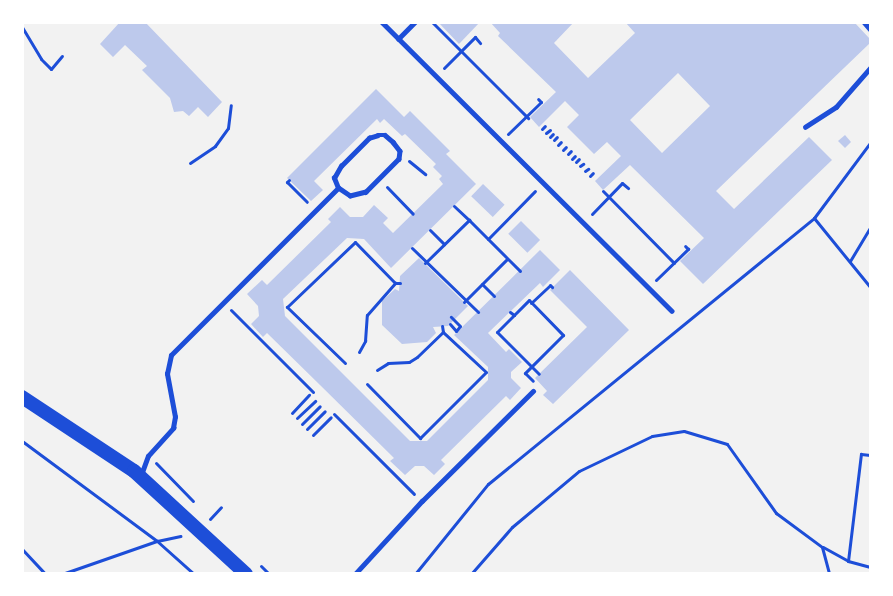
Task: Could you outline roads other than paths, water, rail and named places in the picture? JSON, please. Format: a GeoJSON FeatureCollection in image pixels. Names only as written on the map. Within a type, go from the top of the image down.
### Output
{"type":"FeatureCollection","features":[{"type":"Feature","properties":{"kind":"main road"},"geometry":{"type":"LineString","coordinates":[[22,397],[141,477],[246,573]]}},
{"type":"Feature","properties":{"kind":"lane"},"geometry":{"type":"LineString","coordinates":[[382,22],[672,311]]}},
{"type":"Feature","properties":{"kind":"lane"},"geometry":{"type":"LineString","coordinates":[[398,39],[415,22]]}},
{"type":"Feature","properties":{"kind":"lane"},"geometry":{"type":"LineString","coordinates":[[864,22],[870,29]]}},
{"type":"Feature","properties":{"kind":"lane"},"geometry":{"type":"LineString","coordinates":[[805,127],[836,107],[870,68]]}},
{"type":"Feature","properties":{"kind":"lane"},"geometry":{"type":"LineString","coordinates":[[385,135],[400,151],[399,159],[366,192],[357,197],[350,196],[338,188],[334,178],[341,166],[369,138],[385,135]]}},
{"type":"Feature","properties":{"kind":"lane"},"geometry":{"type":"LineString","coordinates":[[141,477],[148,456],[172,428],[175,417],[167,374],[171,355],[338,188]]}},
{"type":"Feature","properties":{"kind":"lane"},"geometry":{"type":"LineString","coordinates":[[356,573],[422,501],[533,391]]}}]}
